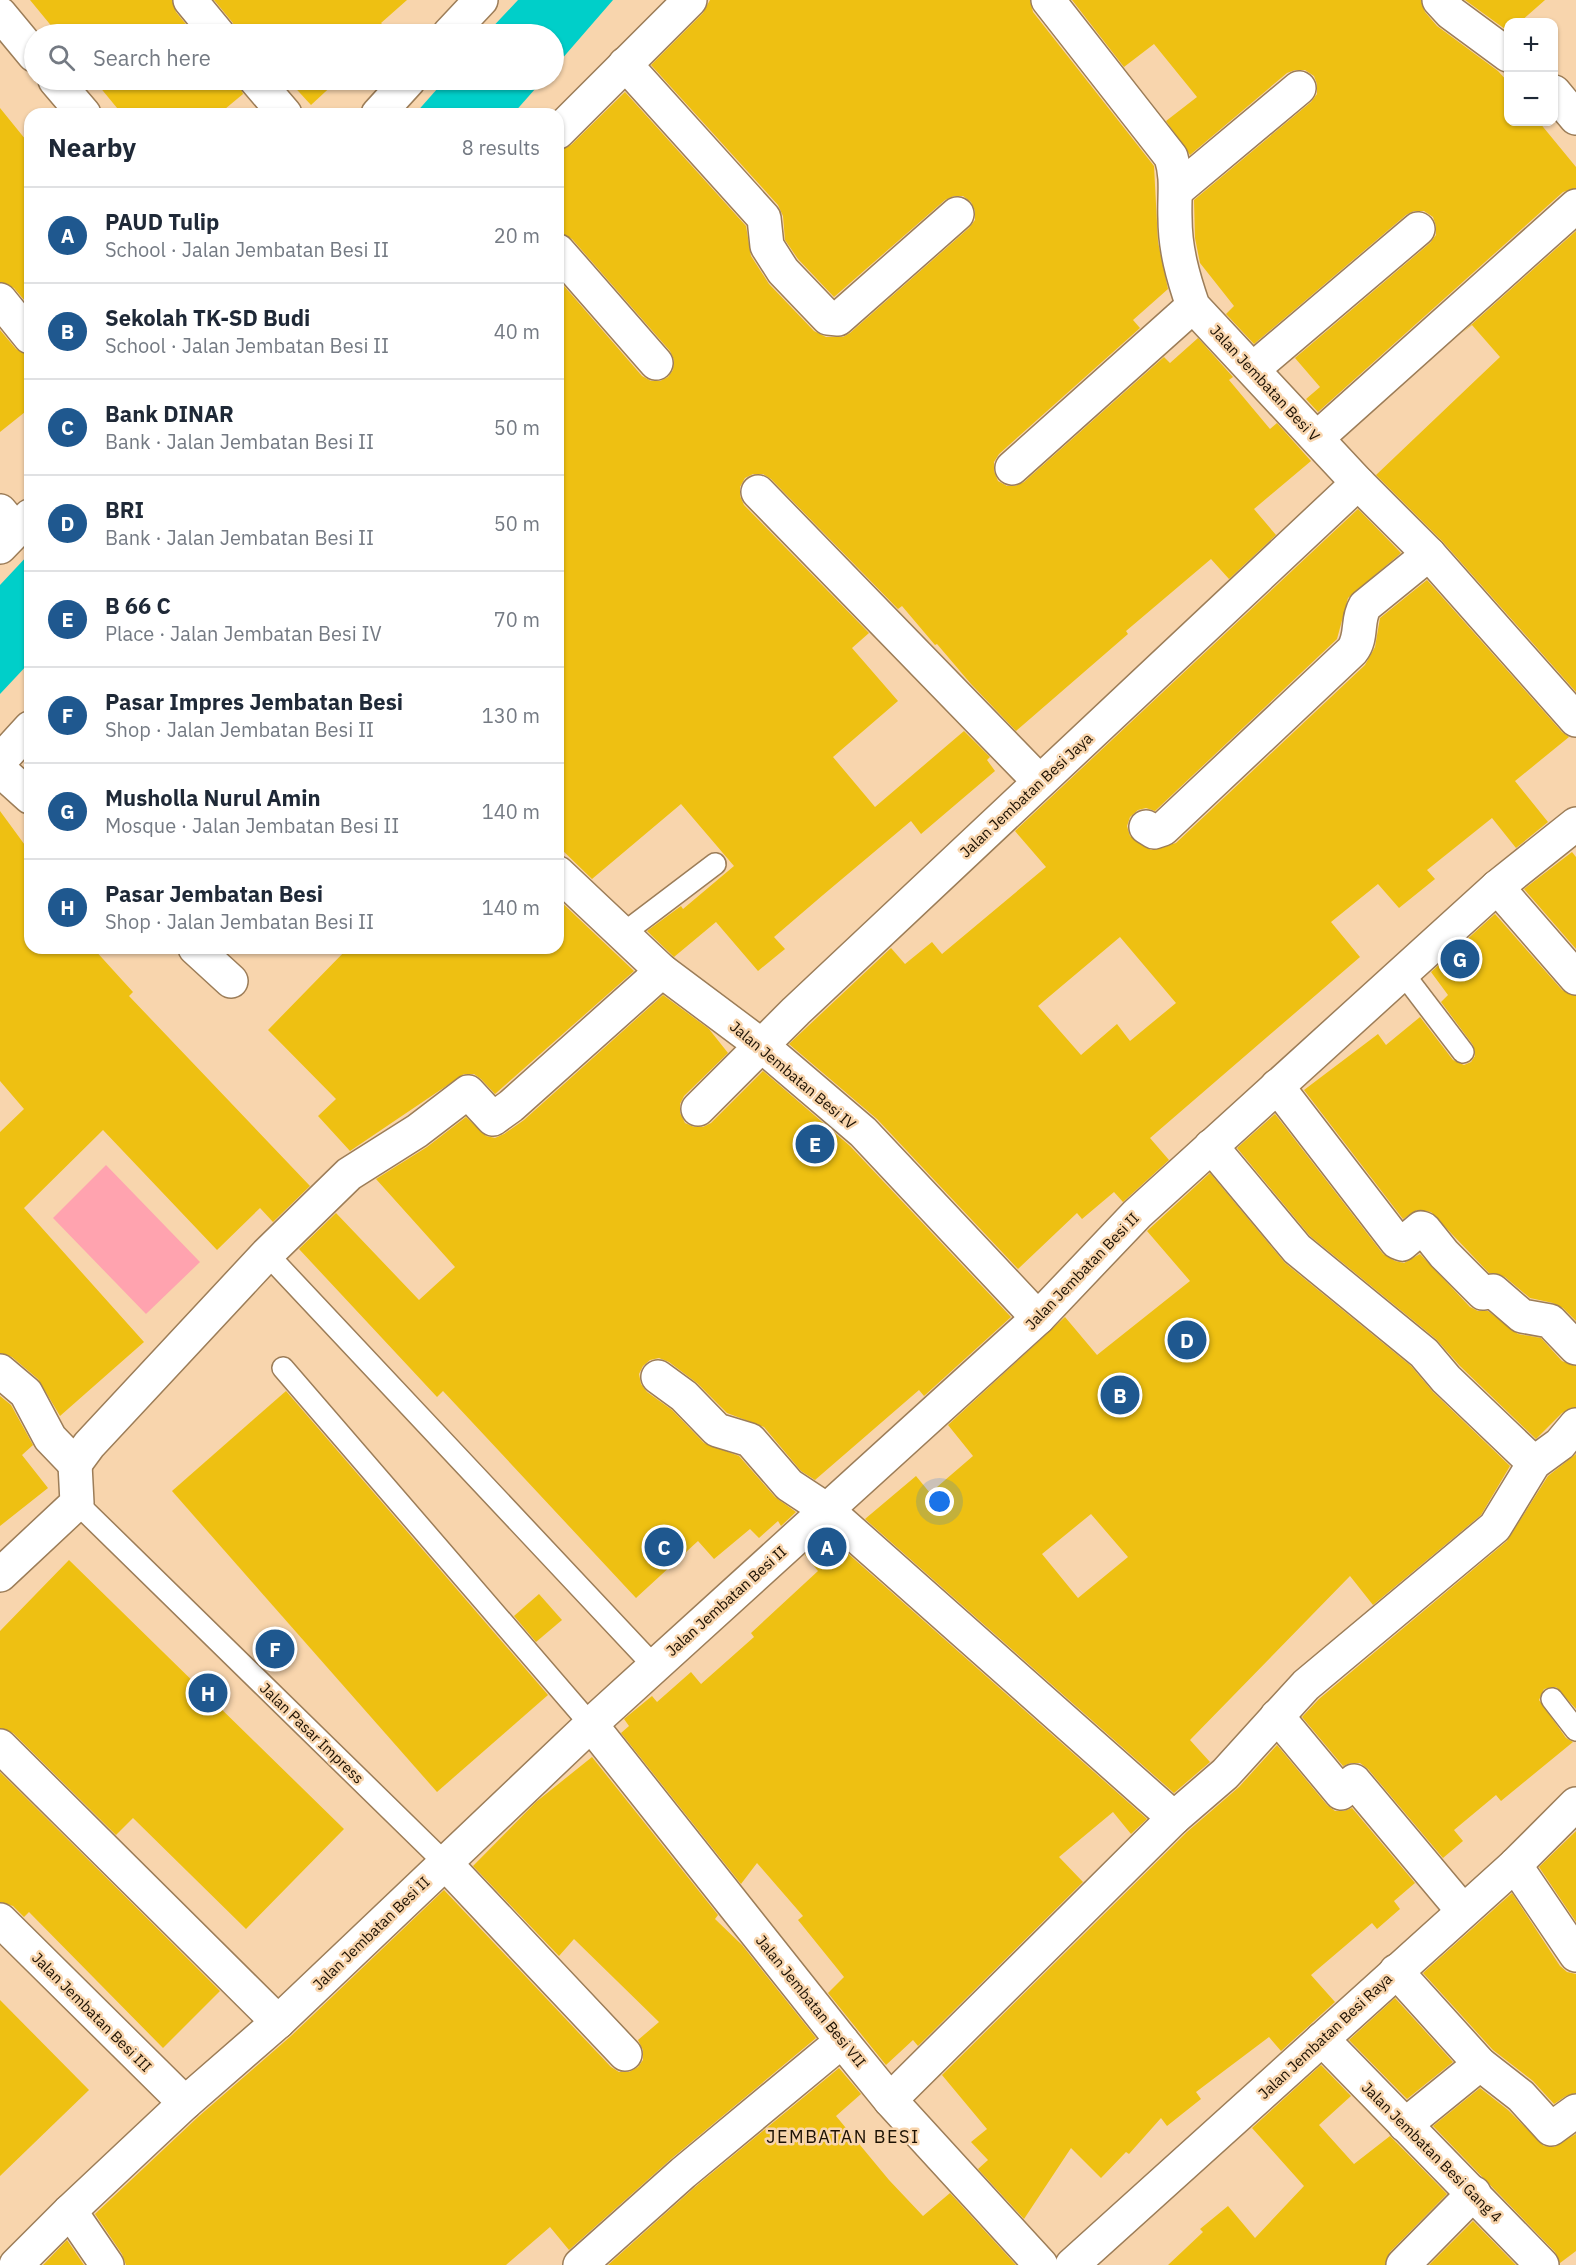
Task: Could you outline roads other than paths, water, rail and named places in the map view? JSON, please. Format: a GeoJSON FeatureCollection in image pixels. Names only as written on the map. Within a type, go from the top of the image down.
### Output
{"type":"FeatureCollection","features":[{"type":"Feature","properties":{"kind":"street"},"geometry":{"type":"LineString","coordinates":[[190,0],[210,24]]}},
{"type":"Feature","properties":{"kind":"street"},"geometry":{"type":"LineString","coordinates":[[458,24],[481,0]]}},
{"type":"Feature","properties":{"kind":"street"},"geometry":{"type":"LineString","coordinates":[[564,126],[690,0]]}},
{"type":"Feature","properties":{"kind":"street","name":"Jalan Jembatan Besi V"},"geometry":{"type":"LineString","coordinates":[[1048,0],[1171,157],[1177,174],[1174,216],[1177,247],[1181,272],[1193,306],[1358,483],[1429,554],[1576,720]]}},
{"type":"Feature","properties":{"kind":"street"},"geometry":{"type":"LineString","coordinates":[[1439,0],[1451,13],[1504,52]]}},
{"type":"Feature","properties":{"kind":"street"},"geometry":{"type":"LineString","coordinates":[[0,14],[24,43]]}},
{"type":"Feature","properties":{"kind":"street"},"geometry":{"type":"LineString","coordinates":[[625,64],[764,218],[767,246],[783,271],[828,318],[838,319],[957,214]]}},
{"type":"Feature","properties":{"kind":"street"},"geometry":{"type":"LineString","coordinates":[[1177,190],[1299,88]]}},
{"type":"Feature","properties":{"kind":"street"},"geometry":{"type":"LineString","coordinates":[[64,90],[79,108]]}},
{"type":"Feature","properties":{"kind":"street"},"geometry":{"type":"LineString","coordinates":[[265,90],[280,108]]}},
{"type":"Feature","properties":{"kind":"street"},"geometry":{"type":"LineString","coordinates":[[383,108],[400,90]]}},
{"type":"Feature","properties":{"kind":"street"},"geometry":{"type":"LineString","coordinates":[[1558,97],[1576,118]]}},
{"type":"Feature","properties":{"kind":"street"},"geometry":{"type":"LineString","coordinates":[[1317,438],[1576,206]]}},
{"type":"Feature","properties":{"kind":"street"},"geometry":{"type":"LineString","coordinates":[[1252,369],[1418,228]]}},
{"type":"Feature","properties":{"kind":"street"},"geometry":{"type":"LineString","coordinates":[[564,258],[656,363]]}},
{"type":"Feature","properties":{"kind":"street"},"geometry":{"type":"LineString","coordinates":[[0,300],[24,330]]}},
{"type":"Feature","properties":{"kind":"street"},"geometry":{"type":"LineString","coordinates":[[1012,468],[1193,306]]}},
{"type":"Feature","properties":{"kind":"street","name":"Jalan Jembatan Besi Jaya"},"geometry":{"type":"LineString","coordinates":[[698,1110],[761,1045],[1358,483]]}},
{"type":"Feature","properties":{"kind":"street"},"geometry":{"type":"LineString","coordinates":[[758,492],[1039,781]]}},
{"type":"Feature","properties":{"kind":"street"},"geometry":{"type":"LineString","coordinates":[[1146,827],[1155,832],[1163,829],[1352,651],[1360,637],[1360,616],[1365,606],[1429,554]]}},
{"type":"Feature","properties":{"kind":"street"},"geometry":{"type":"LineString","coordinates":[[0,761],[24,735]]}},
{"type":"Feature","properties":{"kind":"street"},"geometry":{"type":"LineString","coordinates":[[0,770],[24,792]]}},
{"type":"Feature","properties":{"kind":"street","name":"Jalan Jembatan Besi II"},"geometry":{"type":"LineString","coordinates":[[14,2265],[185,2103],[278,2022],[444,1862],[654,1666],[1038,1318],[1137,1214],[1497,886],[1576,824]]}},
{"type":"Feature","properties":{"kind":"street","name":"Jalan Jembatan Besi IV"},"geometry":{"type":"LineString","coordinates":[[564,878],[662,971],[761,1045],[891,1159],[1038,1318]]}},
{"type":"Feature","properties":{"kind":"street"},"geometry":{"type":"LineString","coordinates":[[1497,886],[1576,978]]}},
{"type":"Feature","properties":{"kind":"street"},"geometry":{"type":"LineString","coordinates":[[202,954],[231,981]]}},
{"type":"Feature","properties":{"kind":"street"},"geometry":{"type":"LineString","coordinates":[[0,1575],[77,1503],[75,1464],[89,1445],[267,1254],[348,1174],[417,1131],[468,1092],[493,1119],[511,1106],[662,971]]}},
{"type":"Feature","properties":{"kind":"street"},"geometry":{"type":"LineString","coordinates":[[1277,1086],[1397,1242],[1402,1244],[1420,1228],[1424,1229],[1444,1254],[1483,1293],[1493,1291],[1522,1316],[1550,1321],[1576,1348]]}},
{"type":"Feature","properties":{"kind":"street"},"geometry":{"type":"LineString","coordinates":[[1211,1146],[1297,1249],[1424,1353],[1446,1379],[1534,1463]]}},
{"type":"Feature","properties":{"kind":"street"},"geometry":{"type":"LineString","coordinates":[[0,1371],[26,1393],[50,1438],[75,1464]]}},
{"type":"Feature","properties":{"kind":"street"},"geometry":{"type":"LineString","coordinates":[[658,1377],[684,1396],[717,1430],[750,1440],[789,1485],[827,1510],[1174,1818]]}},
{"type":"Feature","properties":{"kind":"street"},"geometry":{"type":"LineString","coordinates":[[890,2100],[1174,1818],[1225,1774],[1306,1686],[1495,1527],[1534,1463],[1560,1444],[1576,1425]]}},
{"type":"Feature","properties":{"kind":"street"},"geometry":{"type":"LineString","coordinates":[[1277,1716],[1341,1792],[1354,1781],[1463,1911]]}},
{"type":"Feature","properties":{"kind":"street","name":"Jalan Jembatan Besi VII"},"geometry":{"type":"LineString","coordinates":[[592,1726],[890,2100],[1041,2265]]}},
{"type":"Feature","properties":{"kind":"street"},"geometry":{"type":"LineString","coordinates":[[0,1746],[278,2022]]}},
{"type":"Feature","properties":{"kind":"street","name":"Jalan Jembatan Besi Raya"},"geometry":{"type":"LineString","coordinates":[[1072,2265],[1515,1865],[1576,1804]]}},
{"type":"Feature","properties":{"kind":"street"},"geometry":{"type":"LineString","coordinates":[[444,1862],[625,2054]]}},
{"type":"Feature","properties":{"kind":"street"},"geometry":{"type":"LineString","coordinates":[[1515,1865],[1576,1955]]}},
{"type":"Feature","properties":{"kind":"street","name":"Jalan Jembatan Besi III"},"geometry":{"type":"LineString","coordinates":[[0,1920],[185,2103]]}},
{"type":"Feature","properties":{"kind":"street"},"geometry":{"type":"LineString","coordinates":[[1396,1971],[1480,2064],[1521,2096],[1551,2129],[1576,2111]]}},
{"type":"Feature","properties":{"kind":"street","name":"Jalan Jembatan Besi Gang 4"},"geometry":{"type":"LineString","coordinates":[[1322,2039],[1542,2265]]}},
{"type":"Feature","properties":{"kind":"street"},"geometry":{"type":"LineString","coordinates":[[580,2265],[682,2173],[842,2041]]}},
{"type":"Feature","properties":{"kind":"street"},"geometry":{"type":"LineString","coordinates":[[1405,2126],[1480,2064]]}},
{"type":"Feature","properties":{"kind":"street"},"geometry":{"type":"LineString","coordinates":[[1403,2265],[1474,2193]]}},
{"type":"Feature","properties":{"kind":"street"},"geometry":{"type":"LineString","coordinates":[[70,2211],[107,2265]]}},
{"type":"Feature","properties":{"kind":"street"},"geometry":{"type":"LineString","coordinates":[[0,2251],[14,2265]]}},
{"type":"Feature","properties":{"kind":"lane"},"geometry":{"type":"LineString","coordinates":[[624,933],[715,864]]}},
{"type":"Feature","properties":{"kind":"lane"},"geometry":{"type":"LineString","coordinates":[[1402,972],[1463,1052]]}},
{"type":"Feature","properties":{"kind":"lane"},"geometry":{"type":"LineString","coordinates":[[267,1254],[654,1666]]}},
{"type":"Feature","properties":{"kind":"lane"},"geometry":{"type":"LineString","coordinates":[[283,1368],[592,1726]]}},
{"type":"Feature","properties":{"kind":"lane","name":"Jalan Pasar Impress"},"geometry":{"type":"LineString","coordinates":[[77,1503],[444,1862]]}},
{"type":"Feature","properties":{"kind":"lane"},"geometry":{"type":"LineString","coordinates":[[1551,1699],[1576,1730]]}},
{"type":"Feature","properties":{"kind":"water"},"geometry":{"type":"Polygon","coordinates":[[[518,0],[613,0],[564,56],[564,24],[495,24],[518,0]]]}},
{"type":"Feature","properties":{"kind":"water"},"geometry":{"type":"Polygon","coordinates":[[[436,90],[534,90],[518,108],[420,108],[436,90]]]}},
{"type":"Feature","properties":{"kind":"water"},"geometry":{"type":"Polygon","coordinates":[[[24,559],[24,668],[0,694],[0,585],[24,559]]]}},
{"type":"Feature","properties":{"kind":"place","name":"Musholla Nurul Amin"},"geometry":{"type":"Point","coordinates":[1460,959]}},
{"type":"Feature","properties":{"kind":"place","name":"B 66 C"},"geometry":{"type":"Point","coordinates":[815,1144]}},
{"type":"Feature","properties":{"kind":"place","name":"BRI"},"geometry":{"type":"Point","coordinates":[1187,1340]}},
{"type":"Feature","properties":{"kind":"place","name":"Sekolah TK-SD Budi"},"geometry":{"type":"Point","coordinates":[1120,1395]}},
{"type":"Feature","properties":{"kind":"place","name":"Bank DINAR"},"geometry":{"type":"Point","coordinates":[664,1547]}},
{"type":"Feature","properties":{"kind":"place","name":"PAUD Tulip"},"geometry":{"type":"Point","coordinates":[827,1547]}},
{"type":"Feature","properties":{"kind":"place","name":"Pasar Impres Jembatan Besi"},"geometry":{"type":"Point","coordinates":[275,1649]}},
{"type":"Feature","properties":{"kind":"place","name":"Pasar Jembatan Besi"},"geometry":{"type":"Point","coordinates":[208,1693]}},
{"type":"Feature","properties":{"kind":"district","name":"JEMBATAN BESI"},"geometry":{"type":"Point","coordinates":[843,2136]}}]}
